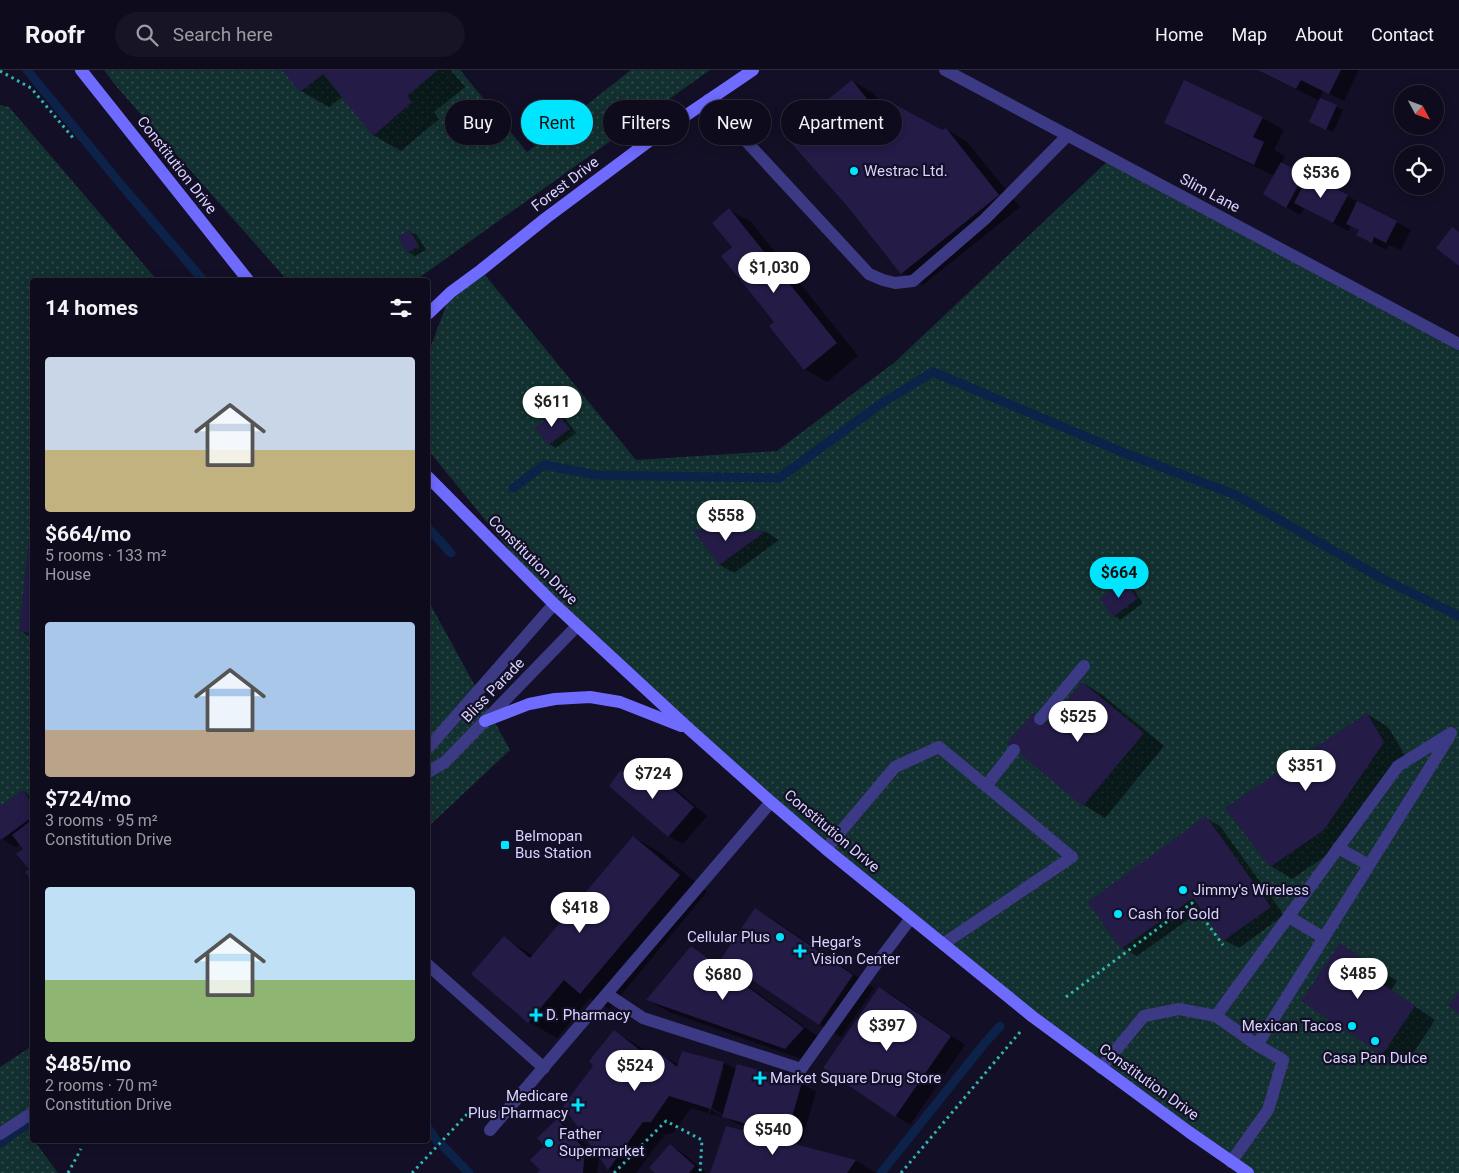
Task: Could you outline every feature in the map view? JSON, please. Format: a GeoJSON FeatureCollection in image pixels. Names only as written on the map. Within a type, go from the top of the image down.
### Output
{"type":"FeatureCollection","features":[{"type":"Feature","properties":{"kind":"main road","name":"Constitution Drive"},"geometry":{"type":"LineString","coordinates":[[81,70],[246,278]]}},
{"type":"Feature","properties":{"kind":"main road","name":"Forest Drive"},"geometry":{"type":"LineString","coordinates":[[708,100],[753,70]]}},
{"type":"Feature","properties":{"kind":"main road","name":"Forest Drive"},"geometry":{"type":"LineString","coordinates":[[430,312],[451,292],[546,218],[699,106]]}},
{"type":"Feature","properties":{"kind":"main road","name":"Constitution Drive"},"geometry":{"type":"LineString","coordinates":[[430,479],[577,626],[688,728],[826,849],[1033,1017],[1248,1173]]}},
{"type":"Feature","properties":{"kind":"main road"},"geometry":{"type":"LineString","coordinates":[[485,721],[529,704],[555,699],[590,697],[620,702],[688,728]]}},
{"type":"Feature","properties":{"kind":"street","name":"Slim Lane"},"geometry":{"type":"LineString","coordinates":[[945,70],[1459,344]]}},
{"type":"Feature","properties":{"kind":"street"},"geometry":{"type":"LineString","coordinates":[[750,145],[869,274],[883,280],[895,282],[913,281],[985,219],[1068,135]]}},
{"type":"Feature","properties":{"kind":"street","name":"Bliss Parade"},"geometry":{"type":"LineString","coordinates":[[430,746],[554,604]]}},
{"type":"Feature","properties":{"kind":"street","name":"Bliss Parade"},"geometry":{"type":"LineString","coordinates":[[430,771],[445,762],[577,626]]}},
{"type":"Feature","properties":{"kind":"street"},"geometry":{"type":"LineString","coordinates":[[1040,719],[1084,666]]}},
{"type":"Feature","properties":{"kind":"street"},"geometry":{"type":"LineString","coordinates":[[1216,1016],[1398,766],[1451,733],[1257,1045]]}},
{"type":"Feature","properties":{"kind":"street"},"geometry":{"type":"LineString","coordinates":[[826,849],[895,766],[939,747],[1072,857],[943,944]]}},
{"type":"Feature","properties":{"kind":"street"},"geometry":{"type":"LineString","coordinates":[[986,786],[1014,750]]}},
{"type":"Feature","properties":{"kind":"street"},"geometry":{"type":"LineString","coordinates":[[490,1130],[771,802]]}},
{"type":"Feature","properties":{"kind":"street"},"geometry":{"type":"LineString","coordinates":[[1338,848],[1369,865]]}},
{"type":"Feature","properties":{"kind":"street"},"geometry":{"type":"LineString","coordinates":[[1288,916],[1324,938]]}},
{"type":"Feature","properties":{"kind":"street"},"geometry":{"type":"LineString","coordinates":[[607,994],[643,1018],[801,1068],[911,918]]}},
{"type":"Feature","properties":{"kind":"street"},"geometry":{"type":"LineString","coordinates":[[430,967],[544,1068]]}},
{"type":"Feature","properties":{"kind":"street"},"geometry":{"type":"LineString","coordinates":[[1102,1068],[1144,1016],[1179,1009],[1216,1016],[1257,1045],[1283,1060],[1268,1110],[1231,1162]]}},
{"type":"Feature","properties":{"kind":"street"},"geometry":{"type":"LineString","coordinates":[[0,1134],[30,1114]]}},
{"type":"Feature","properties":{"kind":"path"},"geometry":{"type":"LineString","coordinates":[[0,71],[31,88],[74,139]]}},
{"type":"Feature","properties":{"kind":"path"},"geometry":{"type":"LineString","coordinates":[[1066,997],[1192,903],[1223,945]]}},
{"type":"Feature","properties":{"kind":"path"},"geometry":{"type":"LineString","coordinates":[[901,1173],[1033,1017]]}},
{"type":"Feature","properties":{"kind":"path"},"geometry":{"type":"LineString","coordinates":[[412,1173],[471,1110]]}},
{"type":"Feature","properties":{"kind":"path"},"geometry":{"type":"LineString","coordinates":[[617,1172],[666,1121],[702,1140],[700,1173]]}},
{"type":"Feature","properties":{"kind":"path"},"geometry":{"type":"LineString","coordinates":[[68,1173],[81,1149]]}},
{"type":"Feature","properties":{"kind":"green space"},"geometry":{"type":"Polygon","coordinates":[[[104,70],[460,70],[485,100],[445,100],[445,145],[511,145],[511,132],[527,152],[536,145],[593,145],[593,100],[631,70],[710,70],[668,100],[603,100],[603,145],[605,145],[419,278],[285,278],[104,70]]]}},
{"type":"Feature","properties":{"kind":"green space"},"geometry":{"type":"Polygon","coordinates":[[[0,105],[9,107],[155,278],[30,278],[30,796],[0,813],[0,105]]]}},
{"type":"Feature","properties":{"kind":"green space"},"geometry":{"type":"Polygon","coordinates":[[[1111,158],[1459,344],[1459,1173],[1248,1173],[911,918],[554,604],[430,452],[430,349],[451,292],[481,270],[636,460],[777,451],[895,362],[1111,158]]]}},
{"type":"Feature","properties":{"kind":"green space"},"geometry":{"type":"Polygon","coordinates":[[[430,604],[510,750],[430,825],[430,604]]]}},
{"type":"Feature","properties":{"kind":"green space"},"geometry":{"type":"Polygon","coordinates":[[[30,1047],[30,1143],[36,1143],[58,1173],[0,1173],[0,1067],[30,1047]]]}},
{"type":"Feature","properties":{"kind":"building"},"geometry":{"type":"Polygon","coordinates":[[[282,70],[438,70],[407,96],[412,102],[373,136],[323,74],[300,92],[282,70]]]}},
{"type":"Feature","properties":{"kind":"building"},"geometry":{"type":"Polygon","coordinates":[[[1257,70],[1341,70],[1329,94],[1301,80],[1296,89],[1257,70]]]}},
{"type":"Feature","properties":{"kind":"building"},"geometry":{"type":"Polygon","coordinates":[[[852,80],[868,100],[827,100],[852,80]]]}},
{"type":"Feature","properties":{"kind":"building"},"geometry":{"type":"Polygon","coordinates":[[[1184,80],[1263,117],[1253,137],[1264,142],[1254,165],[1164,123],[1184,80]]]}},
{"type":"Feature","properties":{"kind":"building"},"geometry":{"type":"Polygon","coordinates":[[[1320,98],[1337,105],[1326,130],[1309,122],[1320,98]]]}},
{"type":"Feature","properties":{"kind":"building"},"geometry":{"type":"Polygon","coordinates":[[[902,108],[942,130],[946,128],[999,195],[901,274],[848,207],[793,145],[902,145],[902,108]]]}},
{"type":"Feature","properties":{"kind":"building"},"geometry":{"type":"Polygon","coordinates":[[[1281,162],[1304,175],[1286,208],[1263,194],[1281,162]]]}},
{"type":"Feature","properties":{"kind":"building"},"geometry":{"type":"Polygon","coordinates":[[[1309,175],[1348,195],[1333,223],[1294,203],[1309,175]]]}},
{"type":"Feature","properties":{"kind":"building"},"geometry":{"type":"Polygon","coordinates":[[[1357,201],[1397,221],[1386,243],[1374,237],[1372,243],[1356,235],[1359,230],[1346,224],[1357,201]]]}},
{"type":"Feature","properties":{"kind":"building"},"geometry":{"type":"Polygon","coordinates":[[[729,208],[837,343],[804,370],[769,326],[774,322],[721,256],[732,247],[712,223],[729,208]]]}},
{"type":"Feature","properties":{"kind":"building"},"geometry":{"type":"Polygon","coordinates":[[[1452,227],[1459,232],[1459,266],[1436,248],[1452,227]]]}},
{"type":"Feature","properties":{"kind":"building"},"geometry":{"type":"Polygon","coordinates":[[[410,230],[419,246],[407,253],[398,237],[410,230]]]}},
{"type":"Feature","properties":{"kind":"building"},"geometry":{"type":"Polygon","coordinates":[[[556,411],[570,429],[548,445],[535,428],[556,411]]]}},
{"type":"Feature","properties":{"kind":"building"},"geometry":{"type":"Polygon","coordinates":[[[30,529],[30,633],[19,632],[30,529]]]}},
{"type":"Feature","properties":{"kind":"building"},"geometry":{"type":"Polygon","coordinates":[[[693,530],[766,531],[719,565],[693,530]]]}},
{"type":"Feature","properties":{"kind":"building"},"geometry":{"type":"Polygon","coordinates":[[[1125,581],[1137,599],[1113,617],[1100,599],[1125,581]]]}},
{"type":"Feature","properties":{"kind":"building"},"geometry":{"type":"Polygon","coordinates":[[[1082,682],[1144,733],[1083,806],[1007,743],[1033,713],[1046,724],[1082,682]]]}},
{"type":"Feature","properties":{"kind":"building"},"geometry":{"type":"Polygon","coordinates":[[[1367,713],[1384,742],[1324,830],[1270,867],[1225,808],[1367,713]]]}},
{"type":"Feature","properties":{"kind":"building"},"geometry":{"type":"Polygon","coordinates":[[[620,771],[659,777],[694,807],[668,837],[609,786],[620,771]]]}},
{"type":"Feature","properties":{"kind":"building"},"geometry":{"type":"Polygon","coordinates":[[[23,790],[30,801],[30,818],[1,840],[0,838],[0,806],[23,790]]]}},
{"type":"Feature","properties":{"kind":"building"},"geometry":{"type":"Polygon","coordinates":[[[1206,816],[1271,907],[1223,941],[1193,898],[1121,949],[1088,902],[1206,816]]]}},
{"type":"Feature","properties":{"kind":"building"},"geometry":{"type":"Polygon","coordinates":[[[29,822],[30,878],[25,872],[29,869],[16,854],[23,849],[12,835],[29,822]]]}},
{"type":"Feature","properties":{"kind":"building"},"geometry":{"type":"Polygon","coordinates":[[[633,836],[680,875],[580,994],[564,980],[528,1023],[471,974],[504,936],[530,958],[633,836]]]}},
{"type":"Feature","properties":{"kind":"building"},"geometry":{"type":"Polygon","coordinates":[[[755,908],[853,975],[819,1025],[721,959],[755,908]]]}},
{"type":"Feature","properties":{"kind":"building"},"geometry":{"type":"Polygon","coordinates":[[[1340,943],[1377,968],[1370,976],[1415,1006],[1382,1055],[1301,1001],[1340,943]]]}},
{"type":"Feature","properties":{"kind":"building"},"geometry":{"type":"Polygon","coordinates":[[[691,946],[804,1028],[785,1049],[646,1000],[691,946]]]}},
{"type":"Feature","properties":{"kind":"building"},"geometry":{"type":"Polygon","coordinates":[[[879,987],[951,1036],[895,1117],[823,1068],[879,987]]]}},
{"type":"Feature","properties":{"kind":"building"},"geometry":{"type":"Polygon","coordinates":[[[1459,992],[1459,1014],[1448,1005],[1459,992]]]}},
{"type":"Feature","properties":{"kind":"building"},"geometry":{"type":"Polygon","coordinates":[[[614,1030],[650,1058],[656,1050],[677,1067],[682,1051],[724,1062],[711,1109],[669,1096],[651,1122],[643,1122],[608,1170],[563,1106],[593,1066],[589,1061],[614,1030]]]}},
{"type":"Feature","properties":{"kind":"building"},"geometry":{"type":"Polygon","coordinates":[[[737,1064],[802,1082],[787,1135],[722,1117],[737,1064]]]}},
{"type":"Feature","properties":{"kind":"building"},"geometry":{"type":"Polygon","coordinates":[[[557,1119],[585,1150],[583,1173],[537,1173],[540,1170],[530,1160],[544,1146],[537,1138],[557,1119]]]}},
{"type":"Feature","properties":{"kind":"building"},"geometry":{"type":"Polygon","coordinates":[[[726,1126],[856,1160],[847,1173],[710,1173],[726,1126]]]}},
{"type":"Feature","properties":{"kind":"building"},"geometry":{"type":"Polygon","coordinates":[[[670,1144],[695,1166],[689,1173],[655,1173],[649,1168],[670,1144]]]}},
{"type":"Feature","properties":{"kind":"waterway"},"geometry":{"type":"LineString","coordinates":[[27,70],[128,193],[201,278]]}},
{"type":"Feature","properties":{"kind":"waterway"},"geometry":{"type":"LineString","coordinates":[[513,488],[544,465],[596,475],[779,478],[882,403],[933,372],[1122,452],[1236,495],[1383,579],[1459,616]]}},
{"type":"Feature","properties":{"kind":"waterway"},"geometry":{"type":"LineString","coordinates":[[430,530],[451,553]]}},
{"type":"Feature","properties":{"kind":"waterway"},"geometry":{"type":"LineString","coordinates":[[881,1173],[1000,1026]]}},
{"type":"Feature","properties":{"kind":"waterway"},"geometry":{"type":"LineString","coordinates":[[0,1143],[30,1122]]}},
{"type":"Feature","properties":{"kind":"waterway"},"geometry":{"type":"LineString","coordinates":[[430,1131],[437,1141]]}},
{"type":"Feature","properties":{"kind":"waterway"},"geometry":{"type":"LineString","coordinates":[[443,1146],[469,1173]]}},
{"type":"Feature","properties":{"kind":"place","name":"Westrac Ltd."},"geometry":{"type":"Point","coordinates":[854,171]}},
{"type":"Feature","properties":{"kind":"place","name":"Belmopan Bus Station"},"geometry":{"type":"Point","coordinates":[505,845]}},
{"type":"Feature","properties":{"kind":"place","name":"Jimmy's Wireless"},"geometry":{"type":"Point","coordinates":[1183,890]}},
{"type":"Feature","properties":{"kind":"place","name":"Cash for Gold"},"geometry":{"type":"Point","coordinates":[1118,914]}},
{"type":"Feature","properties":{"kind":"place","name":"Cellular Plus"},"geometry":{"type":"Point","coordinates":[780,937]}},
{"type":"Feature","properties":{"kind":"place","name":"Hegar’s Vision Center"},"geometry":{"type":"Point","coordinates":[800,951]}},
{"type":"Feature","properties":{"kind":"place","name":"D. Pharmacy"},"geometry":{"type":"Point","coordinates":[536,1015]}},
{"type":"Feature","properties":{"kind":"place","name":"Mexican Tacos"},"geometry":{"type":"Point","coordinates":[1352,1026]}},
{"type":"Feature","properties":{"kind":"place","name":"Casa Pan Dulce"},"geometry":{"type":"Point","coordinates":[1375,1041]}},
{"type":"Feature","properties":{"kind":"place","name":"Market Square Drug Store"},"geometry":{"type":"Point","coordinates":[760,1078]}},
{"type":"Feature","properties":{"kind":"place","name":"Medicare Plus Pharmacy"},"geometry":{"type":"Point","coordinates":[578,1105]}},
{"type":"Feature","properties":{"kind":"place","name":"Father Supermarket"},"geometry":{"type":"Point","coordinates":[549,1143]}}]}
